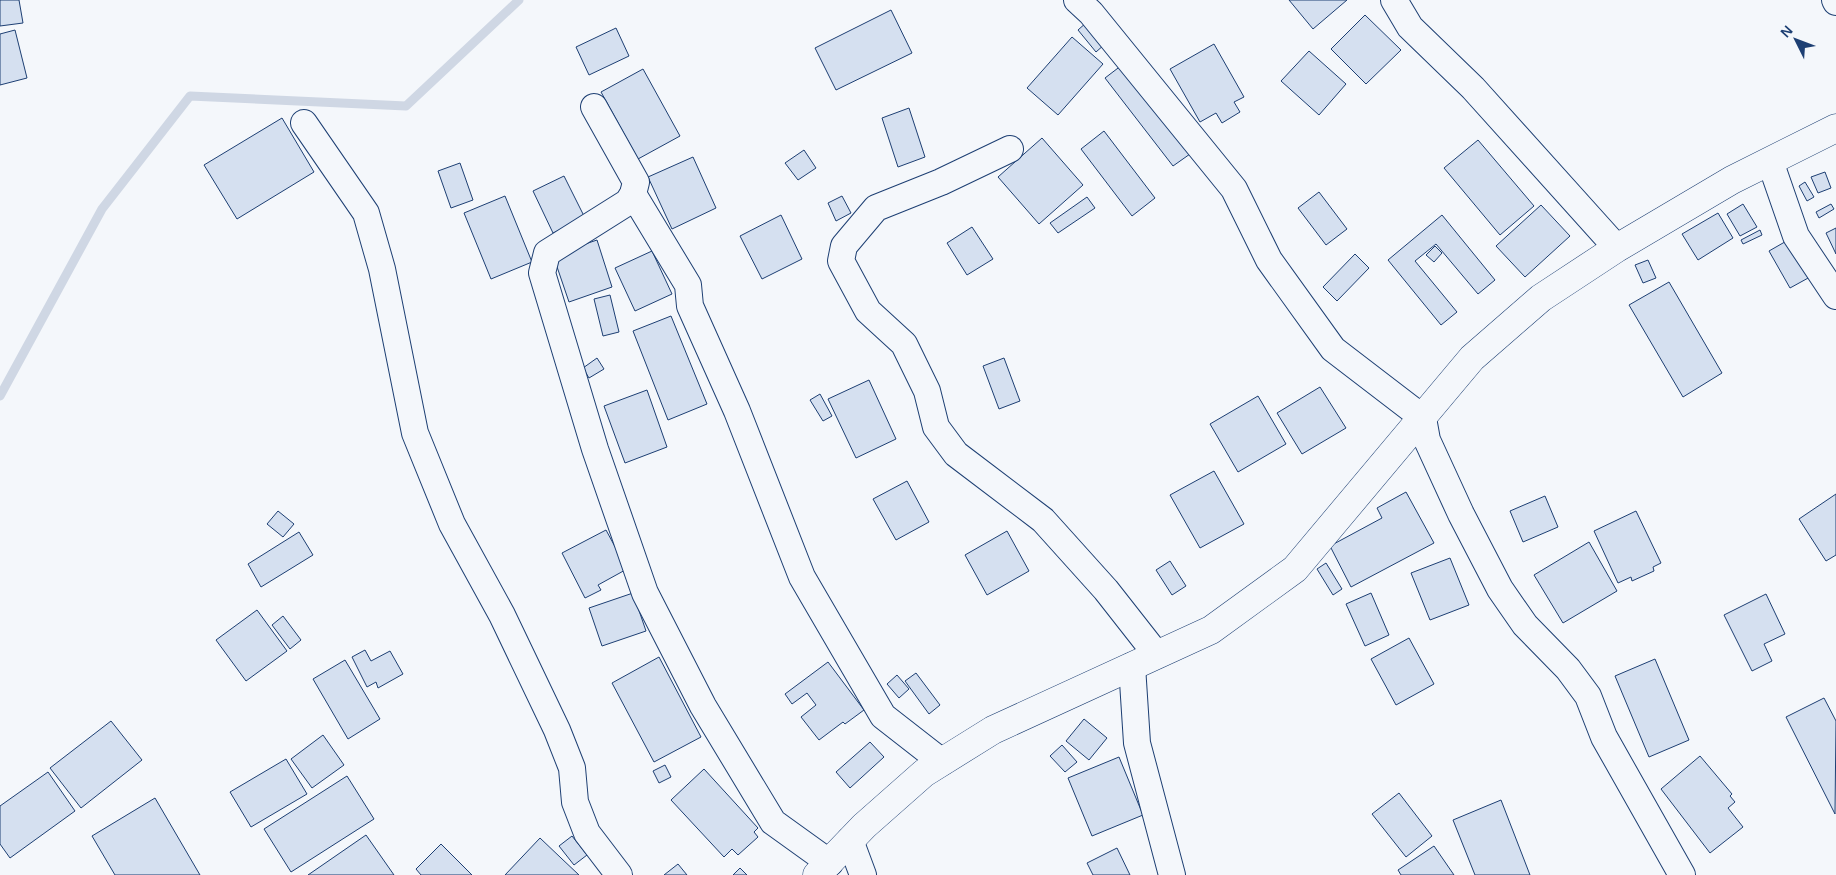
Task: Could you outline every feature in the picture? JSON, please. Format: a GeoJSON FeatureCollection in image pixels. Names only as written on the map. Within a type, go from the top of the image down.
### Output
{"type":"FeatureCollection","features":[{"type":"Feature","properties":{"kind":"street"},"geometry":{"type":"LineString","coordinates":[[1077,0],[1091,13],[1234,189],[1269,260],[1333,349],[1423,418],[1427,440],[1461,514],[1500,590],[1525,626],[1568,669],[1588,696],[1604,738],[1682,875]]}},
{"type":"Feature","properties":{"kind":"street"},"geometry":{"type":"LineString","coordinates":[[1394,0],[1410,27],[1473,88],[1617,248]]}},
{"type":"Feature","properties":{"kind":"street"},"geometry":{"type":"LineString","coordinates":[[594,106],[636,182],[634,194],[628,202],[547,253],[542,273],[595,450],[645,593],[703,706],[773,822],[823,869],[850,840],[924,774],[942,762],[993,730],[1211,630],[1295,569],[1472,358],[1541,298],[1617,248],[1732,180],[1836,128]]}},
{"type":"Feature","properties":{"kind":"street"},"geometry":{"type":"LineString","coordinates":[[304,123],[366,213],[380,261],[415,433],[452,524],[502,615],[557,730],[572,768],[575,802],[587,833],[619,875]]}},
{"type":"Feature","properties":{"kind":"street"},"geometry":{"type":"LineString","coordinates":[[1010,149],[941,182],[876,208],[844,246],[842,261],[868,311],[904,344],[927,391],[936,426],[956,454],[1043,520],[1106,590],[1157,655]]}},
{"type":"Feature","properties":{"kind":"street"},"geometry":{"type":"LineString","coordinates":[[1770,161],[1796,236],[1836,296]]}},
{"type":"Feature","properties":{"kind":"street"},"geometry":{"type":"LineString","coordinates":[[634,194],[688,285],[690,306],[737,410],[802,577],[883,716],[942,762]]}},
{"type":"Feature","properties":{"kind":"street"},"geometry":{"type":"LineString","coordinates":[[1132,666],[1136,743],[1172,875]]}},
{"type":"Feature","properties":{"kind":"street"},"geometry":{"type":"LineString","coordinates":[[850,840],[863,875]]}},
{"type":"Feature","properties":{"kind":"building"},"geometry":{"type":"Polygon","coordinates":[[[0,0],[19,0],[23,23],[0,26],[0,0]]]}},
{"type":"Feature","properties":{"kind":"building"},"geometry":{"type":"Polygon","coordinates":[[[1289,0],[1347,0],[1313,29],[1289,0]]]}},
{"type":"Feature","properties":{"kind":"building"},"geometry":{"type":"Polygon","coordinates":[[[891,10],[912,53],[836,90],[815,48],[891,10]]]}},
{"type":"Feature","properties":{"kind":"building"},"geometry":{"type":"Polygon","coordinates":[[[1365,15],[1401,50],[1366,84],[1331,49],[1365,15]]]}},
{"type":"Feature","properties":{"kind":"building"},"geometry":{"type":"Polygon","coordinates":[[[1087,22],[1105,44],[1096,52],[1078,30],[1087,22]]]}},
{"type":"Feature","properties":{"kind":"building"},"geometry":{"type":"Polygon","coordinates":[[[616,28],[629,56],[589,75],[576,47],[616,28]]]}},
{"type":"Feature","properties":{"kind":"building"},"geometry":{"type":"Polygon","coordinates":[[[15,30],[27,78],[0,85],[0,34],[15,30]]]}},
{"type":"Feature","properties":{"kind":"building"},"geometry":{"type":"Polygon","coordinates":[[[1072,37],[1103,64],[1058,115],[1027,88],[1072,37]]]}},
{"type":"Feature","properties":{"kind":"building"},"geometry":{"type":"Polygon","coordinates":[[[1214,44],[1244,97],[1234,102],[1240,112],[1222,123],[1216,113],[1200,122],[1170,69],[1214,44]]]}},
{"type":"Feature","properties":{"kind":"building"},"geometry":{"type":"Polygon","coordinates":[[[1309,51],[1346,84],[1319,115],[1281,81],[1309,51]]]}},
{"type":"Feature","properties":{"kind":"building"},"geometry":{"type":"Polygon","coordinates":[[[1122,65],[1190,154],[1173,166],[1105,78],[1122,65]]]}},
{"type":"Feature","properties":{"kind":"building"},"geometry":{"type":"Polygon","coordinates":[[[643,69],[680,136],[638,159],[601,92],[643,69]]]}},
{"type":"Feature","properties":{"kind":"building"},"geometry":{"type":"Polygon","coordinates":[[[909,108],[925,157],[898,167],[882,118],[909,108]]]}},
{"type":"Feature","properties":{"kind":"building"},"geometry":{"type":"Polygon","coordinates":[[[282,118],[314,172],[237,219],[204,165],[282,118]]]}},
{"type":"Feature","properties":{"kind":"building"},"geometry":{"type":"Polygon","coordinates":[[[1104,131],[1155,198],[1132,216],[1081,149],[1104,131]]]}},
{"type":"Feature","properties":{"kind":"building"},"geometry":{"type":"Polygon","coordinates":[[[1042,138],[1083,185],[1039,224],[998,177],[1042,138]]]}},
{"type":"Feature","properties":{"kind":"building"},"geometry":{"type":"Polygon","coordinates":[[[1478,140],[1534,206],[1500,235],[1444,168],[1478,140]]]}},
{"type":"Feature","properties":{"kind":"building"},"geometry":{"type":"Polygon","coordinates":[[[804,150],[816,168],[798,180],[785,163],[804,150]]]}},
{"type":"Feature","properties":{"kind":"building"},"geometry":{"type":"Polygon","coordinates":[[[693,157],[716,208],[672,229],[648,177],[693,157]]]}},
{"type":"Feature","properties":{"kind":"building"},"geometry":{"type":"Polygon","coordinates":[[[460,163],[473,200],[451,208],[438,171],[460,163]]]}},
{"type":"Feature","properties":{"kind":"building"},"geometry":{"type":"Polygon","coordinates":[[[1825,172],[1831,188],[1818,193],[1811,177],[1825,172]]]}},
{"type":"Feature","properties":{"kind":"building"},"geometry":{"type":"Polygon","coordinates":[[[564,176],[585,218],[553,233],[533,191],[564,176]]]}},
{"type":"Feature","properties":{"kind":"building"},"geometry":{"type":"Polygon","coordinates":[[[1805,182],[1814,197],[1807,201],[1799,186],[1805,182]]]}},
{"type":"Feature","properties":{"kind":"building"},"geometry":{"type":"Polygon","coordinates":[[[1319,192],[1347,229],[1326,245],[1298,208],[1319,192]]]}},
{"type":"Feature","properties":{"kind":"building"},"geometry":{"type":"Polygon","coordinates":[[[505,196],[532,262],[491,279],[464,213],[505,196]]]}},
{"type":"Feature","properties":{"kind":"building"},"geometry":{"type":"Polygon","coordinates":[[[842,196],[851,213],[836,221],[828,203],[842,196]]]}},
{"type":"Feature","properties":{"kind":"building"},"geometry":{"type":"Polygon","coordinates":[[[1087,197],[1095,208],[1058,233],[1050,223],[1087,197]]]}},
{"type":"Feature","properties":{"kind":"building"},"geometry":{"type":"Polygon","coordinates":[[[1743,204],[1757,227],[1740,236],[1727,214],[1743,204]]]}},
{"type":"Feature","properties":{"kind":"building"},"geometry":{"type":"Polygon","coordinates":[[[1831,204],[1834,209],[1819,218],[1816,212],[1831,204]]]}},
{"type":"Feature","properties":{"kind":"building"},"geometry":{"type":"Polygon","coordinates":[[[1541,205],[1570,236],[1525,277],[1496,246],[1541,205]]]}},
{"type":"Feature","properties":{"kind":"building"},"geometry":{"type":"Polygon","coordinates":[[[1718,213],[1733,238],[1698,260],[1682,234],[1718,213]]]}},
{"type":"Feature","properties":{"kind":"building"},"geometry":{"type":"Polygon","coordinates":[[[781,215],[802,259],[762,279],[740,236],[781,215]]]}},
{"type":"Feature","properties":{"kind":"building"},"geometry":{"type":"Polygon","coordinates":[[[1442,215],[1495,280],[1478,294],[1436,244],[1415,261],[1457,312],[1441,325],[1388,260],[1442,215]]]}},
{"type":"Feature","properties":{"kind":"building"},"geometry":{"type":"Polygon","coordinates":[[[972,227],[993,259],[967,275],[947,243],[972,227]]]}},
{"type":"Feature","properties":{"kind":"building"},"geometry":{"type":"Polygon","coordinates":[[[1836,228],[1836,254],[1826,233],[1836,228]]]}},
{"type":"Feature","properties":{"kind":"building"},"geometry":{"type":"Polygon","coordinates":[[[1760,230],[1762,235],[1743,244],[1741,240],[1760,230]]]}},
{"type":"Feature","properties":{"kind":"building"},"geometry":{"type":"Polygon","coordinates":[[[1790,239],[1810,277],[1790,288],[1769,251],[1790,239]]]}},
{"type":"Feature","properties":{"kind":"building"},"geometry":{"type":"Polygon","coordinates":[[[597,240],[612,287],[569,302],[553,255],[597,240]]]}},
{"type":"Feature","properties":{"kind":"building"},"geometry":{"type":"Polygon","coordinates":[[[1435,246],[1442,253],[1434,262],[1426,255],[1435,246]]]}},
{"type":"Feature","properties":{"kind":"building"},"geometry":{"type":"Polygon","coordinates":[[[652,251],[672,294],[635,311],[615,268],[652,251]]]}},
{"type":"Feature","properties":{"kind":"building"},"geometry":{"type":"Polygon","coordinates":[[[1355,254],[1369,268],[1337,301],[1323,287],[1355,254]]]}},
{"type":"Feature","properties":{"kind":"building"},"geometry":{"type":"Polygon","coordinates":[[[1648,260],[1656,278],[1643,283],[1635,265],[1648,260]]]}},
{"type":"Feature","properties":{"kind":"building"},"geometry":{"type":"Polygon","coordinates":[[[1669,282],[1722,373],[1683,397],[1629,305],[1669,282]]]}},
{"type":"Feature","properties":{"kind":"building"},"geometry":{"type":"Polygon","coordinates":[[[610,295],[619,332],[603,336],[594,299],[610,295]]]}},
{"type":"Feature","properties":{"kind":"building"},"geometry":{"type":"Polygon","coordinates":[[[671,316],[707,404],[668,420],[633,331],[671,316]]]}},
{"type":"Feature","properties":{"kind":"building"},"geometry":{"type":"Polygon","coordinates":[[[597,358],[604,369],[589,378],[583,368],[597,358]]]}},
{"type":"Feature","properties":{"kind":"building"},"geometry":{"type":"Polygon","coordinates":[[[1004,358],[1020,401],[999,409],[983,366],[1004,358]]]}},
{"type":"Feature","properties":{"kind":"building"},"geometry":{"type":"Polygon","coordinates":[[[869,380],[896,439],[856,458],[828,399],[869,380]]]}},
{"type":"Feature","properties":{"kind":"building"},"geometry":{"type":"Polygon","coordinates":[[[1320,387],[1346,428],[1302,454],[1277,413],[1320,387]]]}},
{"type":"Feature","properties":{"kind":"building"},"geometry":{"type":"Polygon","coordinates":[[[647,390],[667,447],[625,463],[604,406],[647,390]]]}},
{"type":"Feature","properties":{"kind":"building"},"geometry":{"type":"Polygon","coordinates":[[[820,394],[832,416],[823,421],[810,400],[820,394]]]}},
{"type":"Feature","properties":{"kind":"building"},"geometry":{"type":"Polygon","coordinates":[[[1258,396],[1286,444],[1238,472],[1210,424],[1258,396]]]}},
{"type":"Feature","properties":{"kind":"building"},"geometry":{"type":"Polygon","coordinates":[[[1214,471],[1244,524],[1200,548],[1170,495],[1214,471]]]}},
{"type":"Feature","properties":{"kind":"building"},"geometry":{"type":"Polygon","coordinates":[[[907,481],[929,522],[896,540],[873,499],[907,481]]]}},
{"type":"Feature","properties":{"kind":"building"},"geometry":{"type":"Polygon","coordinates":[[[1406,492],[1434,543],[1351,587],[1330,546],[1382,518],[1377,508],[1406,492]]]}},
{"type":"Feature","properties":{"kind":"building"},"geometry":{"type":"Polygon","coordinates":[[[1836,494],[1836,555],[1826,561],[1799,519],[1836,494]]]}},
{"type":"Feature","properties":{"kind":"building"},"geometry":{"type":"Polygon","coordinates":[[[1545,496],[1558,527],[1523,542],[1510,511],[1545,496]]]}},
{"type":"Feature","properties":{"kind":"building"},"geometry":{"type":"Polygon","coordinates":[[[278,511],[294,524],[283,537],[267,524],[278,511]]]}},
{"type":"Feature","properties":{"kind":"building"},"geometry":{"type":"Polygon","coordinates":[[[1636,511],[1661,563],[1653,567],[1654,571],[1632,581],[1631,577],[1618,583],[1594,531],[1636,511]]]}},
{"type":"Feature","properties":{"kind":"building"},"geometry":{"type":"Polygon","coordinates":[[[606,530],[627,569],[598,585],[601,590],[585,598],[562,553],[606,530]]]}},
{"type":"Feature","properties":{"kind":"building"},"geometry":{"type":"Polygon","coordinates":[[[1007,531],[1029,571],[987,595],[965,555],[1007,531]]]}},
{"type":"Feature","properties":{"kind":"building"},"geometry":{"type":"Polygon","coordinates":[[[299,532],[313,555],[261,587],[248,564],[299,532]]]}},
{"type":"Feature","properties":{"kind":"building"},"geometry":{"type":"Polygon","coordinates":[[[1589,542],[1617,591],[1563,623],[1534,575],[1589,542]]]}},
{"type":"Feature","properties":{"kind":"building"},"geometry":{"type":"Polygon","coordinates":[[[1450,558],[1469,605],[1430,620],[1411,573],[1450,558]]]}},
{"type":"Feature","properties":{"kind":"building"},"geometry":{"type":"Polygon","coordinates":[[[1170,561],[1186,586],[1172,595],[1156,570],[1170,561]]]}},
{"type":"Feature","properties":{"kind":"building"},"geometry":{"type":"Polygon","coordinates":[[[1326,563],[1342,589],[1333,595],[1317,569],[1326,563]]]}},
{"type":"Feature","properties":{"kind":"building"},"geometry":{"type":"Polygon","coordinates":[[[633,593],[646,631],[602,646],[589,608],[633,593]]]}},
{"type":"Feature","properties":{"kind":"building"},"geometry":{"type":"Polygon","coordinates":[[[1371,593],[1389,635],[1365,646],[1346,604],[1371,593]]]}},
{"type":"Feature","properties":{"kind":"building"},"geometry":{"type":"Polygon","coordinates":[[[1766,594],[1785,634],[1764,644],[1772,661],[1752,671],[1724,615],[1766,594]]]}},
{"type":"Feature","properties":{"kind":"building"},"geometry":{"type":"Polygon","coordinates":[[[257,610],[287,651],[246,681],[216,640],[257,610]]]}},
{"type":"Feature","properties":{"kind":"building"},"geometry":{"type":"Polygon","coordinates":[[[283,616],[301,640],[290,649],[272,625],[283,616]]]}},
{"type":"Feature","properties":{"kind":"building"},"geometry":{"type":"Polygon","coordinates":[[[1409,638],[1434,684],[1396,705],[1371,659],[1409,638]]]}},
{"type":"Feature","properties":{"kind":"building"},"geometry":{"type":"Polygon","coordinates":[[[365,650],[371,661],[390,651],[403,674],[378,688],[376,682],[367,687],[352,657],[365,650]]]}},
{"type":"Feature","properties":{"kind":"building"},"geometry":{"type":"Polygon","coordinates":[[[659,657],[701,737],[654,762],[612,683],[659,657]]]}},
{"type":"Feature","properties":{"kind":"building"},"geometry":{"type":"Polygon","coordinates":[[[1655,659],[1689,740],[1649,757],[1615,676],[1655,659]]]}},
{"type":"Feature","properties":{"kind":"building"},"geometry":{"type":"Polygon","coordinates":[[[345,660],[380,719],[348,739],[313,679],[345,660]]]}},
{"type":"Feature","properties":{"kind":"building"},"geometry":{"type":"Polygon","coordinates":[[[828,662],[864,710],[845,724],[843,722],[819,740],[801,717],[816,705],[807,693],[792,704],[785,694],[828,662]]]}},
{"type":"Feature","properties":{"kind":"building"},"geometry":{"type":"Polygon","coordinates":[[[916,673],[940,705],[929,714],[905,681],[916,673]]]}},
{"type":"Feature","properties":{"kind":"building"},"geometry":{"type":"Polygon","coordinates":[[[897,675],[909,689],[899,698],[887,684],[897,675]]]}},
{"type":"Feature","properties":{"kind":"building"},"geometry":{"type":"Polygon","coordinates":[[[1824,698],[1836,721],[1835,814],[1786,717],[1824,698]]]}},
{"type":"Feature","properties":{"kind":"building"},"geometry":{"type":"Polygon","coordinates":[[[1084,719],[1107,738],[1089,760],[1066,741],[1084,719]]]}},
{"type":"Feature","properties":{"kind":"building"},"geometry":{"type":"Polygon","coordinates":[[[111,721],[142,760],[81,808],[50,768],[111,721]]]}},
{"type":"Feature","properties":{"kind":"building"},"geometry":{"type":"Polygon","coordinates":[[[323,735],[344,765],[312,788],[291,759],[323,735]]]}},
{"type":"Feature","properties":{"kind":"building"},"geometry":{"type":"Polygon","coordinates":[[[870,742],[884,757],[850,788],[836,772],[870,742]]]}},
{"type":"Feature","properties":{"kind":"building"},"geometry":{"type":"Polygon","coordinates":[[[1062,745],[1077,762],[1065,772],[1050,756],[1062,745]]]}},
{"type":"Feature","properties":{"kind":"building"},"geometry":{"type":"Polygon","coordinates":[[[1700,756],[1732,794],[1730,796],[1735,802],[1728,808],[1743,827],[1710,853],[1661,789],[1700,756]]]}},
{"type":"Feature","properties":{"kind":"building"},"geometry":{"type":"Polygon","coordinates":[[[1119,757],[1143,815],[1092,836],[1068,778],[1119,757]]]}},
{"type":"Feature","properties":{"kind":"building"},"geometry":{"type":"Polygon","coordinates":[[[286,759],[307,794],[251,827],[230,792],[286,759]]]}},
{"type":"Feature","properties":{"kind":"building"},"geometry":{"type":"Polygon","coordinates":[[[665,765],[671,777],[659,783],[653,771],[665,765]]]}},
{"type":"Feature","properties":{"kind":"building"},"geometry":{"type":"Polygon","coordinates":[[[704,769],[758,828],[754,832],[758,837],[738,855],[732,849],[724,857],[671,800],[704,769]]]}},
{"type":"Feature","properties":{"kind":"building"},"geometry":{"type":"Polygon","coordinates":[[[48,772],[75,811],[10,858],[0,844],[0,806],[48,772]]]}},
{"type":"Feature","properties":{"kind":"building"},"geometry":{"type":"Polygon","coordinates":[[[347,776],[374,819],[291,872],[264,829],[347,776]]]}},
{"type":"Feature","properties":{"kind":"building"},"geometry":{"type":"Polygon","coordinates":[[[1399,793],[1432,836],[1406,857],[1372,814],[1399,793]]]}},
{"type":"Feature","properties":{"kind":"building"},"geometry":{"type":"Polygon","coordinates":[[[155,798],[200,875],[115,875],[92,836],[155,798]]]}},
{"type":"Feature","properties":{"kind":"building"},"geometry":{"type":"Polygon","coordinates":[[[1501,800],[1530,875],[1475,875],[1453,820],[1501,800]]]}},
{"type":"Feature","properties":{"kind":"building"},"geometry":{"type":"Polygon","coordinates":[[[366,835],[394,875],[308,875],[366,835]]]}},
{"type":"Feature","properties":{"kind":"building"},"geometry":{"type":"Polygon","coordinates":[[[572,836],[587,855],[574,865],[559,846],[572,836]]]}},
{"type":"Feature","properties":{"kind":"building"},"geometry":{"type":"Polygon","coordinates":[[[540,838],[561,858],[579,875],[505,875],[540,838]]]}},
{"type":"Feature","properties":{"kind":"building"},"geometry":{"type":"Polygon","coordinates":[[[441,844],[472,875],[421,875],[416,869],[441,844]]]}},
{"type":"Feature","properties":{"kind":"building"},"geometry":{"type":"Polygon","coordinates":[[[1434,846],[1454,875],[1401,875],[1398,870],[1434,846]]]}},
{"type":"Feature","properties":{"kind":"building"},"geometry":{"type":"Polygon","coordinates":[[[1117,848],[1130,875],[1093,875],[1087,863],[1117,848]]]}},
{"type":"Feature","properties":{"kind":"building"},"geometry":{"type":"Polygon","coordinates":[[[678,864],[687,875],[664,875],[678,864]]]}},
{"type":"Feature","properties":{"kind":"building"},"geometry":{"type":"Polygon","coordinates":[[[740,868],[747,875],[733,875],[740,868]]]}},
{"type":"Feature","properties":{"kind":"waterway"},"geometry":{"type":"LineString","coordinates":[[0,396],[102,209],[190,96],[406,106],[519,0]]}}]}
